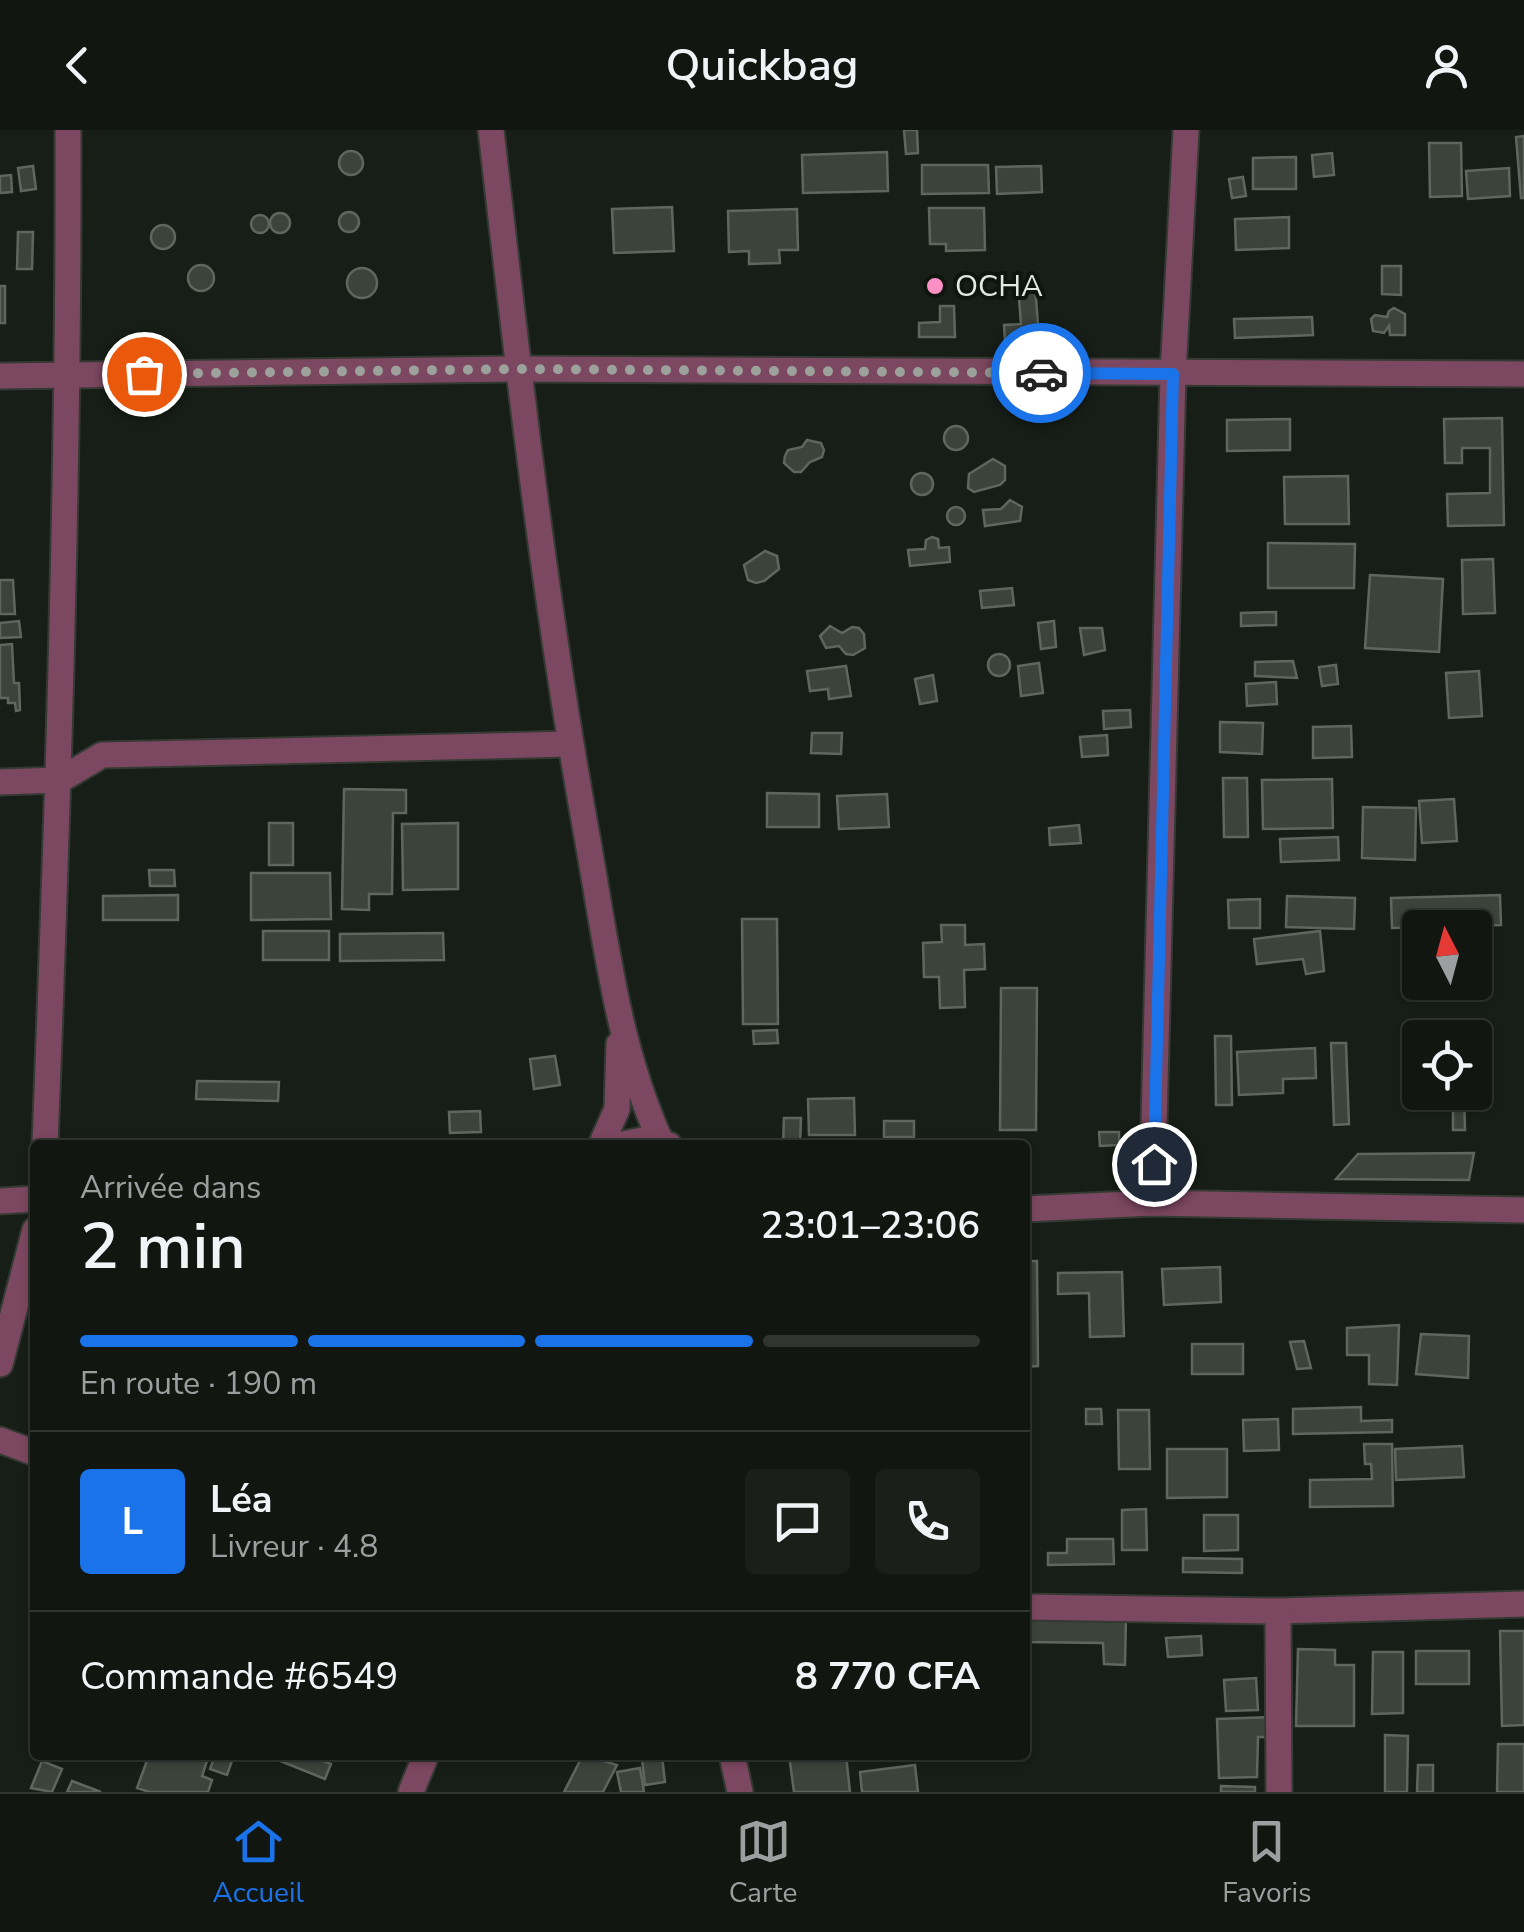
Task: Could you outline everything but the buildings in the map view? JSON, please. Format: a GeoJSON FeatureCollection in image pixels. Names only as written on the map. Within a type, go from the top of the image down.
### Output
{"type":"FeatureCollection","features":[{"type":"Feature","properties":{"kind":"street"},"geometry":{"type":"LineString","coordinates":[[45,1140],[60,780],[69,376],[68,130]]}},
{"type":"Feature","properties":{"kind":"street"},"geometry":{"type":"LineString","coordinates":[[492,130],[518,369],[570,744],[620,1019],[644,1103],[663,1140]]}},
{"type":"Feature","properties":{"kind":"street"},"geometry":{"type":"LineString","coordinates":[[1152,1203],[1173,374],[1186,130]]}},
{"type":"Feature","properties":{"kind":"street"},"geometry":{"type":"LineString","coordinates":[[0,376],[518,369],[1524,374]]}},
{"type":"Feature","properties":{"kind":"street"},"geometry":{"type":"LineString","coordinates":[[0,782],[60,780],[102,755],[570,744]]}},
{"type":"Feature","properties":{"kind":"street"},"geometry":{"type":"LineString","coordinates":[[603,1140],[616,1109],[620,1019]]}},
{"type":"Feature","properties":{"kind":"street"},"geometry":{"type":"LineString","coordinates":[[0,1201],[30,1200]]}},
{"type":"Feature","properties":{"kind":"street"},"geometry":{"type":"LineString","coordinates":[[1030,1208],[1152,1203],[1524,1209],[1524,1222]]}},
{"type":"Feature","properties":{"kind":"street"},"geometry":{"type":"LineString","coordinates":[[0,1364],[30,1249]]}},
{"type":"Feature","properties":{"kind":"street"},"geometry":{"type":"LineString","coordinates":[[0,1440],[30,1452]]}},
{"type":"Feature","properties":{"kind":"street"},"geometry":{"type":"LineString","coordinates":[[1030,1608],[1278,1610],[1524,1604]]}},
{"type":"Feature","properties":{"kind":"street"},"geometry":{"type":"LineString","coordinates":[[1278,1610],[1279,1792]]}},
{"type":"Feature","properties":{"kind":"street"},"geometry":{"type":"LineString","coordinates":[[411,1792],[424,1760]]}},
{"type":"Feature","properties":{"kind":"street"},"geometry":{"type":"LineString","coordinates":[[733,1760],[740,1792]]}},
{"type":"Feature","properties":{"kind":"way so far"},"geometry":{"type":"LineString","coordinates":[[144,374],[518,369],[1041,373]]}},
{"type":"Feature","properties":{"kind":"place","name":"OCHA"},"geometry":{"type":"Point","coordinates":[935,286]}},
{"type":"Feature","properties":{"kind":"route"},"geometry":{"type":"LineString","coordinates":[[1041,373],[1173,374],[1154,1164]]}}]}
